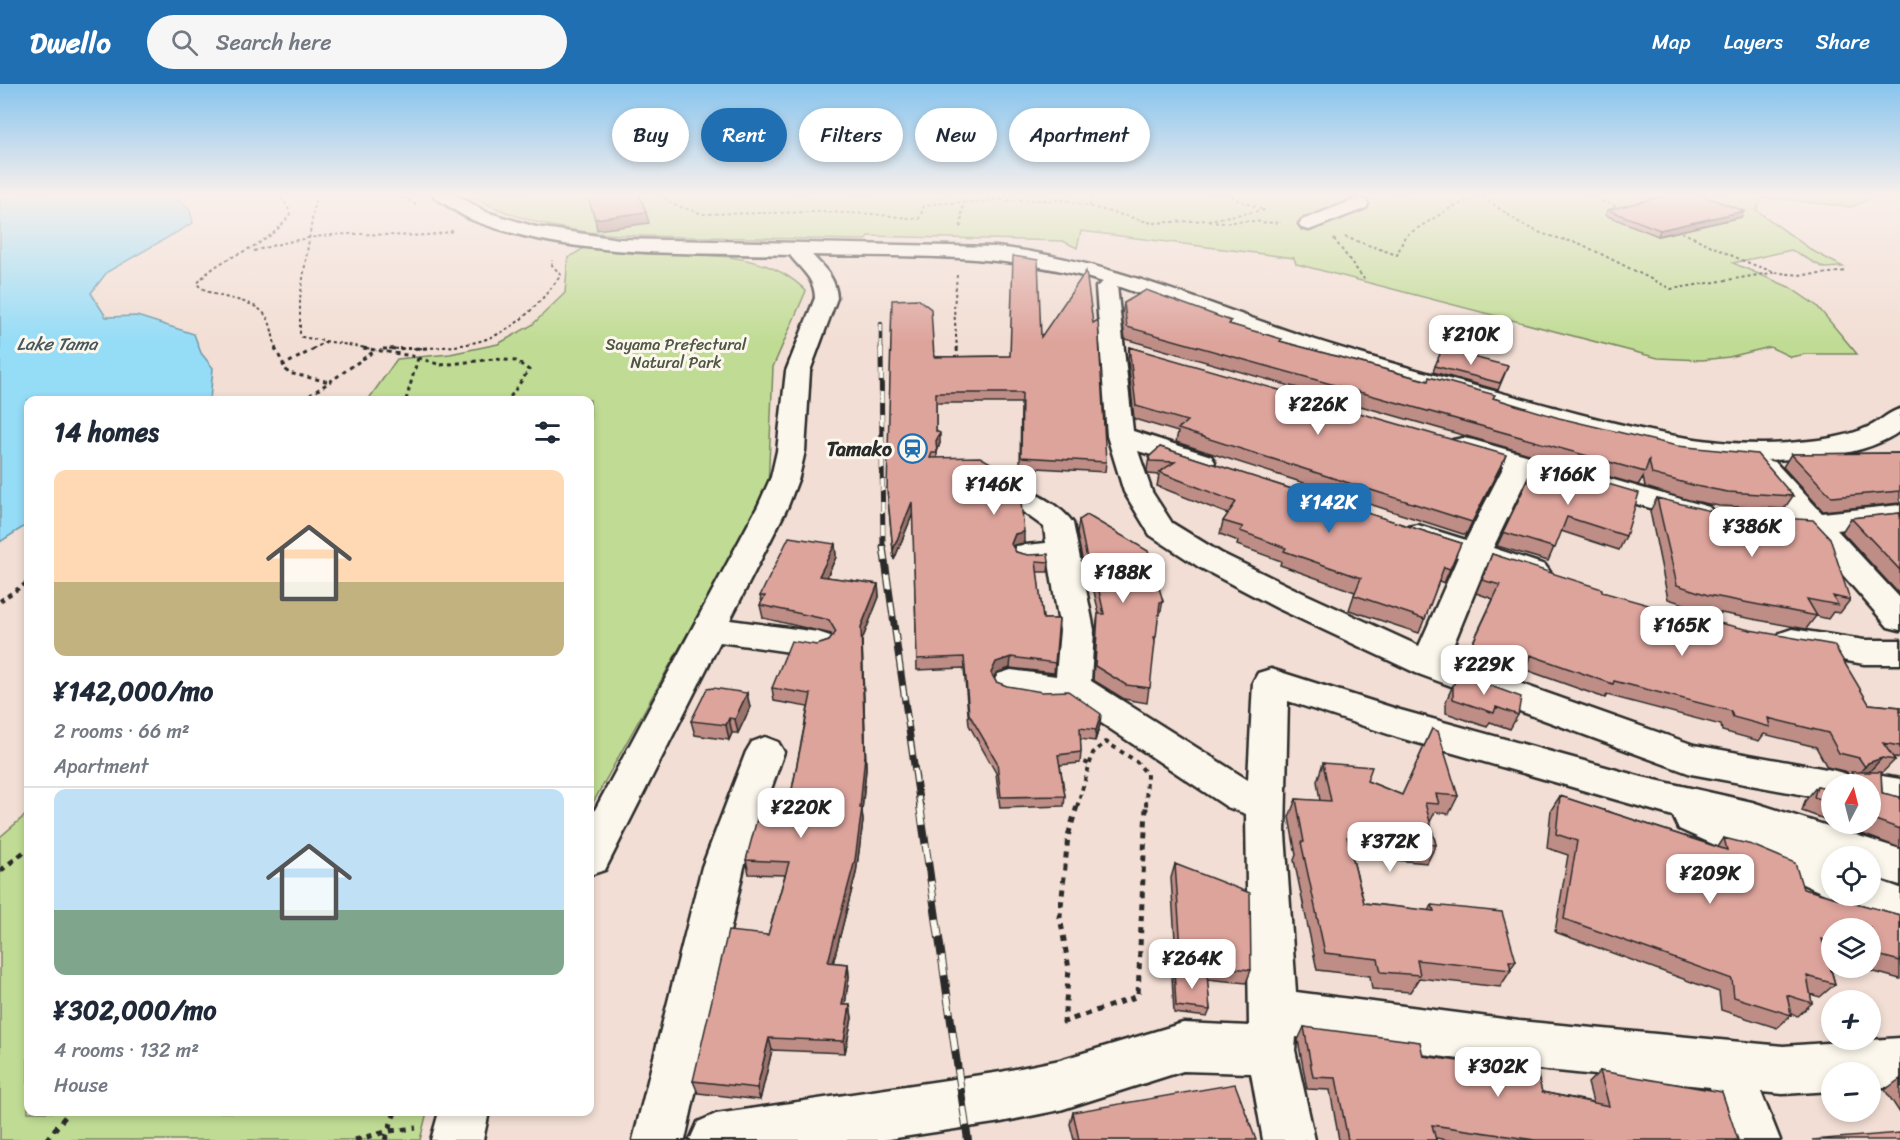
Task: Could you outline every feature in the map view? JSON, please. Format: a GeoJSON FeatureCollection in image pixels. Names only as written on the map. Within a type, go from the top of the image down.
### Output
{"type":"FeatureCollection","features":[{"type":"Feature","properties":{"kind":"street"},"geometry":{"type":"LineString","coordinates":[[607,243],[652,247],[996,253],[1052,261],[1109,277],[1349,359],[1614,431],[1688,446],[1792,452],[1822,448],[1868,437],[1886,429],[1900,417]]}},
{"type":"Feature","properties":{"kind":"street"},"geometry":{"type":"LineString","coordinates":[[594,850],[711,629],[773,506],[785,477],[791,451],[798,371],[826,298],[826,282],[797,249]]}},
{"type":"Feature","properties":{"kind":"street"},"geometry":{"type":"LineString","coordinates":[[1107,287],[1124,348],[1120,436],[1138,492],[1161,529],[1210,560],[1428,664],[1691,759],[1821,783]]}},
{"type":"Feature","properties":{"kind":"street"},"geometry":{"type":"LineString","coordinates":[[1120,436],[1231,472]]}},
{"type":"Feature","properties":{"kind":"street"},"geometry":{"type":"LineString","coordinates":[[1441,440],[1683,510],[1731,517],[1814,524],[1900,514]]}},
{"type":"Feature","properties":{"kind":"street"},"geometry":{"type":"LineString","coordinates":[[1428,664],[1475,553],[1520,463]]}},
{"type":"Feature","properties":{"kind":"street"},"geometry":{"type":"LineString","coordinates":[[1765,468],[1900,619]]}},
{"type":"Feature","properties":{"kind":"street"},"geometry":{"type":"LineString","coordinates":[[1022,498],[1058,524],[1077,630],[1072,687]]}},
{"type":"Feature","properties":{"kind":"street"},"geometry":{"type":"LineString","coordinates":[[1386,524],[1562,581]]}},
{"type":"Feature","properties":{"kind":"street"},"geometry":{"type":"LineString","coordinates":[[1027,553],[1062,552]]}},
{"type":"Feature","properties":{"kind":"street"},"geometry":{"type":"LineString","coordinates":[[711,629],[818,644]]}},
{"type":"Feature","properties":{"kind":"street"},"geometry":{"type":"LineString","coordinates":[[1768,638],[1864,652],[1900,652]]}},
{"type":"Feature","properties":{"kind":"street"},"geometry":{"type":"LineString","coordinates":[[1289,1140],[1272,1031],[1265,834],[1270,682],[1397,723],[1642,793],[1752,818],[1836,846]]}},
{"type":"Feature","properties":{"kind":"street"},"geometry":{"type":"LineString","coordinates":[[1011,683],[1050,689],[1072,687],[1241,796],[1267,806]]}},
{"type":"Feature","properties":{"kind":"street"},"geometry":{"type":"LineString","coordinates":[[659,1140],[723,867],[765,752]]}},
{"type":"Feature","properties":{"kind":"street"},"geometry":{"type":"LineString","coordinates":[[1881,792],[1900,795]]}},
{"type":"Feature","properties":{"kind":"street"},"geometry":{"type":"LineString","coordinates":[[1642,793],[1736,839],[1821,874]]}},
{"type":"Feature","properties":{"kind":"street"},"geometry":{"type":"LineString","coordinates":[[1881,861],[1900,867]]}},
{"type":"Feature","properties":{"kind":"street"},"geometry":{"type":"LineString","coordinates":[[1881,900],[1900,908]]}},
{"type":"Feature","properties":{"kind":"street"},"geometry":{"type":"LineString","coordinates":[[716,1140],[1001,1097],[1060,1085],[1183,1047],[1272,1031],[1519,1044],[1784,1070],[1900,1062]]}},
{"type":"Feature","properties":{"kind":"street"},"geometry":{"type":"LineString","coordinates":[[1726,1064],[1754,1140]]}},
{"type":"Feature","properties":{"kind":"path"},"geometry":{"type":"LineString","coordinates":[[262,243],[211,271],[197,284],[213,294],[250,305],[263,313],[268,318],[271,336],[282,366],[288,373],[331,382]]}},
{"type":"Feature","properties":{"kind":"path"},"geometry":{"type":"LineString","coordinates":[[247,253],[288,243]]}},
{"type":"Feature","properties":{"kind":"path"},"geometry":{"type":"LineString","coordinates":[[309,243],[300,298],[302,337],[418,358],[441,365],[494,359],[516,361],[529,370],[511,396]]}},
{"type":"Feature","properties":{"kind":"path"},"geometry":{"type":"LineString","coordinates":[[1337,243],[1364,279]]}},
{"type":"Feature","properties":{"kind":"path"},"geometry":{"type":"LineString","coordinates":[[1578,243],[1671,289],[1778,272],[1823,275],[1846,271]]}},
{"type":"Feature","properties":{"kind":"path"},"geometry":{"type":"LineString","coordinates":[[1710,243],[1743,260],[1778,272]]}},
{"type":"Feature","properties":{"kind":"path"},"geometry":{"type":"LineString","coordinates":[[309,396],[377,350],[465,347],[507,332],[543,301],[561,275],[552,265],[551,258]]}},
{"type":"Feature","properties":{"kind":"path"},"geometry":{"type":"LineString","coordinates":[[957,276],[954,308],[958,367]]}},
{"type":"Feature","properties":{"kind":"path"},"geometry":{"type":"LineString","coordinates":[[282,366],[327,341]]}},
{"type":"Feature","properties":{"kind":"path"},"geometry":{"type":"LineString","coordinates":[[407,396],[418,358]]}},
{"type":"Feature","properties":{"kind":"path"},"geometry":{"type":"LineString","coordinates":[[0,601],[24,585]]}},
{"type":"Feature","properties":{"kind":"path"},"geometry":{"type":"LineString","coordinates":[[1106,741],[1136,761],[1147,774],[1138,996],[1064,1022],[1069,969],[1060,917],[1068,836],[1089,764],[1094,753],[1106,741]]}},
{"type":"Feature","properties":{"kind":"path"},"geometry":{"type":"LineString","coordinates":[[1072,758],[1089,764]]}},
{"type":"Feature","properties":{"kind":"path"},"geometry":{"type":"LineString","coordinates":[[0,871],[24,852]]}},
{"type":"Feature","properties":{"kind":"path"},"geometry":{"type":"LineString","coordinates":[[46,1140],[66,1116]]}},
{"type":"Feature","properties":{"kind":"path"},"geometry":{"type":"LineString","coordinates":[[386,1140],[394,1116]]}},
{"type":"Feature","properties":{"kind":"path"},"geometry":{"type":"LineString","coordinates":[[355,1140],[390,1131],[448,1126]]}},
{"type":"Feature","properties":{"kind":"green space"},"geometry":{"type":"Polygon","coordinates":[[[1068,243],[1078,243],[1077,248],[1068,243]]]}},
{"type":"Feature","properties":{"kind":"green space"},"geometry":{"type":"Polygon","coordinates":[[[1178,243],[1802,243],[1843,267],[1824,268],[1791,250],[1733,263],[1789,287],[1817,306],[1857,354],[1806,354],[1791,357],[1770,347],[1729,357],[1702,360],[1658,358],[1296,264],[1294,258],[1178,243]]]}},
{"type":"Feature","properties":{"kind":"green space","name":"Sayama Prefectural Natural Park"},"geometry":{"type":"Polygon","coordinates":[[[584,248],[644,254],[730,257],[771,267],[789,277],[806,291],[773,367],[768,489],[594,801],[594,396],[371,396],[397,359],[450,354],[498,344],[532,325],[565,293],[568,258],[584,248]]]}},
{"type":"Feature","properties":{"kind":"green space"},"geometry":{"type":"Polygon","coordinates":[[[24,816],[24,1116],[426,1116],[420,1140],[0,1140],[0,837],[24,816]]]}},
{"type":"Feature","properties":{"kind":"water","name":"Lake Tama"},"geometry":{"type":"Polygon","coordinates":[[[0,243],[157,243],[107,272],[91,293],[106,317],[137,316],[194,334],[201,353],[213,368],[210,396],[24,396],[24,527],[0,542],[0,243]]]}},
{"type":"Feature","properties":{"kind":"building"},"geometry":{"type":"Polygon","coordinates":[[[1013,256],[1038,260],[1041,337],[1086,271],[1093,323],[1098,320],[1106,462],[1021,457],[1022,393],[936,393],[936,431],[940,433],[936,441],[937,453],[932,453],[930,458],[980,457],[1017,478],[1011,480],[1005,488],[1021,502],[1024,532],[1015,534],[1011,544],[1016,552],[1028,555],[1048,554],[1049,562],[1036,561],[1043,619],[1059,619],[1055,663],[1011,657],[996,662],[991,673],[996,682],[1007,686],[1042,692],[1068,691],[1101,714],[1096,730],[1080,728],[1081,752],[1058,755],[1065,796],[1001,797],[997,762],[969,714],[964,657],[917,659],[912,502],[893,550],[887,489],[892,300],[918,299],[931,309],[934,357],[1010,356],[1013,256]]]}},
{"type":"Feature","properties":{"kind":"building"},"geometry":{"type":"Polygon","coordinates":[[[1146,290],[1231,321],[1229,324],[1282,339],[1280,341],[1428,381],[1429,377],[1495,395],[1493,398],[1559,418],[1677,446],[1757,454],[1793,496],[1728,492],[1696,486],[1652,474],[1649,460],[1645,472],[1127,327],[1124,303],[1146,290]]]}},
{"type":"Feature","properties":{"kind":"building"},"geometry":{"type":"Polygon","coordinates":[[[1129,347],[1506,455],[1472,522],[1178,429],[1187,421],[1136,406],[1129,347]]]}},
{"type":"Feature","properties":{"kind":"building"},"geometry":{"type":"Polygon","coordinates":[[[1442,349],[1508,366],[1500,383],[1435,366],[1442,349]]]}},
{"type":"Feature","properties":{"kind":"building"},"geometry":{"type":"Polygon","coordinates":[[[1160,447],[1461,543],[1450,569],[1444,567],[1425,619],[1354,595],[1361,578],[1284,551],[1286,548],[1240,531],[1243,527],[1223,521],[1236,502],[1159,472],[1175,462],[1150,461],[1149,457],[1160,447]]]}},
{"type":"Feature","properties":{"kind":"building"},"geometry":{"type":"Polygon","coordinates":[[[1900,453],[1900,491],[1832,497],[1791,454],[1900,453]]]}},
{"type":"Feature","properties":{"kind":"building"},"geometry":{"type":"Polygon","coordinates":[[[1536,463],[1639,493],[1626,536],[1567,517],[1555,548],[1503,532],[1536,463]]]}},
{"type":"Feature","properties":{"kind":"building"},"geometry":{"type":"Polygon","coordinates":[[[1657,498],[1727,515],[1813,520],[1830,538],[1850,600],[1833,596],[1838,605],[1807,599],[1817,616],[1708,595],[1677,585],[1657,498]]]}},
{"type":"Feature","properties":{"kind":"building"},"geometry":{"type":"Polygon","coordinates":[[[1900,513],[1900,570],[1851,518],[1900,513]]]}},
{"type":"Feature","properties":{"kind":"building"},"geometry":{"type":"Polygon","coordinates":[[[1087,515],[1148,551],[1163,601],[1160,602],[1156,637],[1154,637],[1150,688],[1126,685],[1095,666],[1098,614],[1104,614],[1092,559],[1087,559],[1079,520],[1087,515]]]}},
{"type":"Feature","properties":{"kind":"building"},"geometry":{"type":"Polygon","coordinates":[[[789,537],[835,544],[819,576],[878,584],[861,627],[865,755],[860,808],[862,808],[855,860],[828,962],[848,964],[842,1005],[850,1005],[844,1041],[769,1038],[757,1088],[693,1081],[728,931],[768,935],[789,862],[746,860],[761,804],[789,805],[811,694],[772,688],[791,641],[817,645],[829,641],[836,632],[829,620],[760,605],[765,596],[760,596],[789,537]]]}},
{"type":"Feature","properties":{"kind":"building"},"geometry":{"type":"Polygon","coordinates":[[[1492,554],[1602,589],[1602,592],[1684,615],[1834,645],[1869,704],[1900,707],[1900,746],[1883,743],[1895,760],[1882,758],[1868,763],[1865,767],[1859,758],[1839,753],[1828,733],[1768,718],[1770,727],[1733,717],[1731,711],[1614,681],[1613,684],[1530,655],[1527,667],[1471,647],[1500,585],[1482,580],[1492,554]]]}},
{"type":"Feature","properties":{"kind":"building"},"geometry":{"type":"Polygon","coordinates":[[[1458,674],[1521,697],[1518,715],[1496,707],[1494,713],[1453,699],[1453,686],[1458,674]]]}},
{"type":"Feature","properties":{"kind":"building"},"geometry":{"type":"Polygon","coordinates":[[[707,689],[747,693],[735,719],[729,718],[726,725],[691,721],[707,689]]]}},
{"type":"Feature","properties":{"kind":"building"},"geometry":{"type":"Polygon","coordinates":[[[1432,729],[1438,731],[1458,796],[1436,794],[1439,804],[1425,803],[1436,845],[1347,837],[1364,903],[1434,911],[1432,905],[1502,912],[1516,961],[1509,961],[1511,970],[1417,960],[1420,975],[1381,972],[1378,959],[1325,953],[1301,842],[1304,842],[1296,799],[1331,801],[1323,763],[1372,767],[1367,781],[1402,795],[1432,729]]]}},
{"type":"Feature","properties":{"kind":"building"},"geometry":{"type":"Polygon","coordinates":[[[1851,772],[1881,772],[1882,793],[1900,797],[1900,829],[1881,822],[1881,774],[1852,774],[1851,772]]]}},
{"type":"Feature","properties":{"kind":"building"},"geometry":{"type":"Polygon","coordinates":[[[1817,786],[1821,787],[1821,799],[1814,797],[1817,786]]]}},
{"type":"Feature","properties":{"kind":"building"},"geometry":{"type":"Polygon","coordinates":[[[1560,796],[1727,850],[1724,838],[1752,845],[1795,863],[1803,889],[1821,894],[1821,906],[1866,906],[1900,915],[1900,961],[1881,956],[1881,918],[1821,918],[1821,978],[1833,978],[1835,984],[1807,976],[1812,1003],[1787,995],[1791,1015],[1734,997],[1732,979],[1564,919],[1577,841],[1556,834],[1560,796]]]}},
{"type":"Feature","properties":{"kind":"building"},"geometry":{"type":"Polygon","coordinates":[[[1175,864],[1250,893],[1251,970],[1182,963],[1175,864]]]}},
{"type":"Feature","properties":{"kind":"building"},"geometry":{"type":"Polygon","coordinates":[[[1174,969],[1207,973],[1210,1010],[1176,1006],[1174,969]]]}},
{"type":"Feature","properties":{"kind":"building"},"geometry":{"type":"Polygon","coordinates":[[[1304,1027],[1420,1042],[1423,1056],[1537,1072],[1542,1092],[1609,1106],[1600,1071],[1722,1092],[1738,1140],[1535,1140],[1432,1125],[1436,1140],[1348,1140],[1336,1078],[1313,1077],[1304,1027]]]}},
{"type":"Feature","properties":{"kind":"building"},"geometry":{"type":"Polygon","coordinates":[[[1235,1084],[1256,1140],[1079,1140],[1073,1112],[1235,1084]]]}},
{"type":"Feature","properties":{"kind":"building"},"geometry":{"type":"Polygon","coordinates":[[[1900,1133],[1900,1140],[1812,1140],[1900,1133]]]}},
{"type":"Feature","properties":{"kind":"railway"},"geometry":{"type":"LineString","coordinates":[[881,324],[881,348]]}},
{"type":"Feature","properties":{"kind":"railway"},"geometry":{"type":"LineString","coordinates":[[881,348],[883,549]]}},
{"type":"Feature","properties":{"kind":"railway"},"geometry":{"type":"LineString","coordinates":[[883,547],[920,807]]}},
{"type":"Feature","properties":{"kind":"railway"},"geometry":{"type":"LineString","coordinates":[[920,806],[968,1140]]}},
{"type":"Feature","properties":{"kind":"place","name":"Tamako"},"geometry":{"type":"Point","coordinates":[913,449]}}]}
